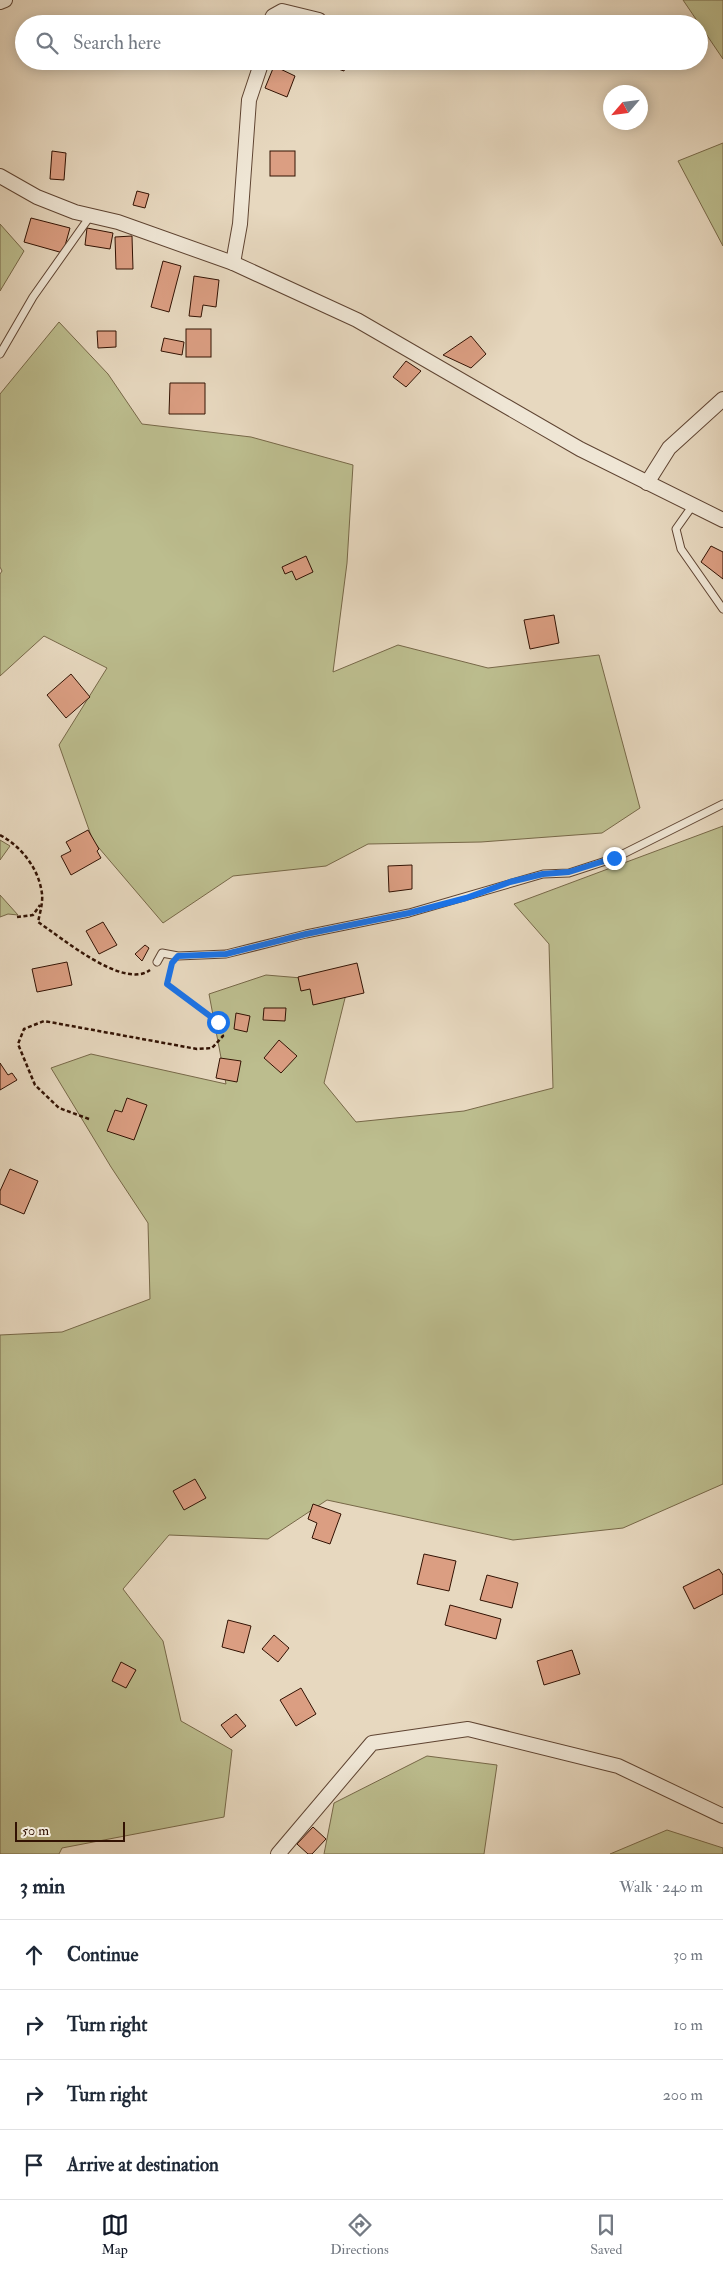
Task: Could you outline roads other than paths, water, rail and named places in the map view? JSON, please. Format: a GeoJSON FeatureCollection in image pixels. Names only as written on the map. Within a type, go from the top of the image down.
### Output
{"type":"FeatureCollection","features":[{"type":"Feature","properties":{"kind":"street"},"geometry":{"type":"LineString","coordinates":[[0,2],[5,0]]}},
{"type":"Feature","properties":{"kind":"street"},"geometry":{"type":"LineString","coordinates":[[276,15],[282,11],[298,15]]}},
{"type":"Feature","properties":{"kind":"street"},"geometry":{"type":"LineString","coordinates":[[233,263],[240,224],[249,100],[259,70]]}},
{"type":"Feature","properties":{"kind":"street"},"geometry":{"type":"LineString","coordinates":[[0,176],[37,197],[118,222],[233,263],[358,320],[580,449],[723,520]]}},
{"type":"Feature","properties":{"kind":"street"},"geometry":{"type":"LineString","coordinates":[[646,483],[669,448],[723,399]]}},
{"type":"Feature","properties":{"kind":"street"},"geometry":{"type":"LineString","coordinates":[[278,1854],[372,1743],[468,1729],[618,1766],[723,1816]]}},
{"type":"Feature","properties":{"kind":"lane"},"geometry":{"type":"LineString","coordinates":[[0,354],[33,297],[91,215]]}},
{"type":"Feature","properties":{"kind":"lane"},"geometry":{"type":"LineString","coordinates":[[693,505],[676,529],[681,548],[723,609]]}},
{"type":"Feature","properties":{"kind":"lane"},"geometry":{"type":"LineString","coordinates":[[157,962],[162,953],[178,956],[226,954],[306,934],[409,913],[543,874],[569,872],[614,858],[723,804]]}}]}
